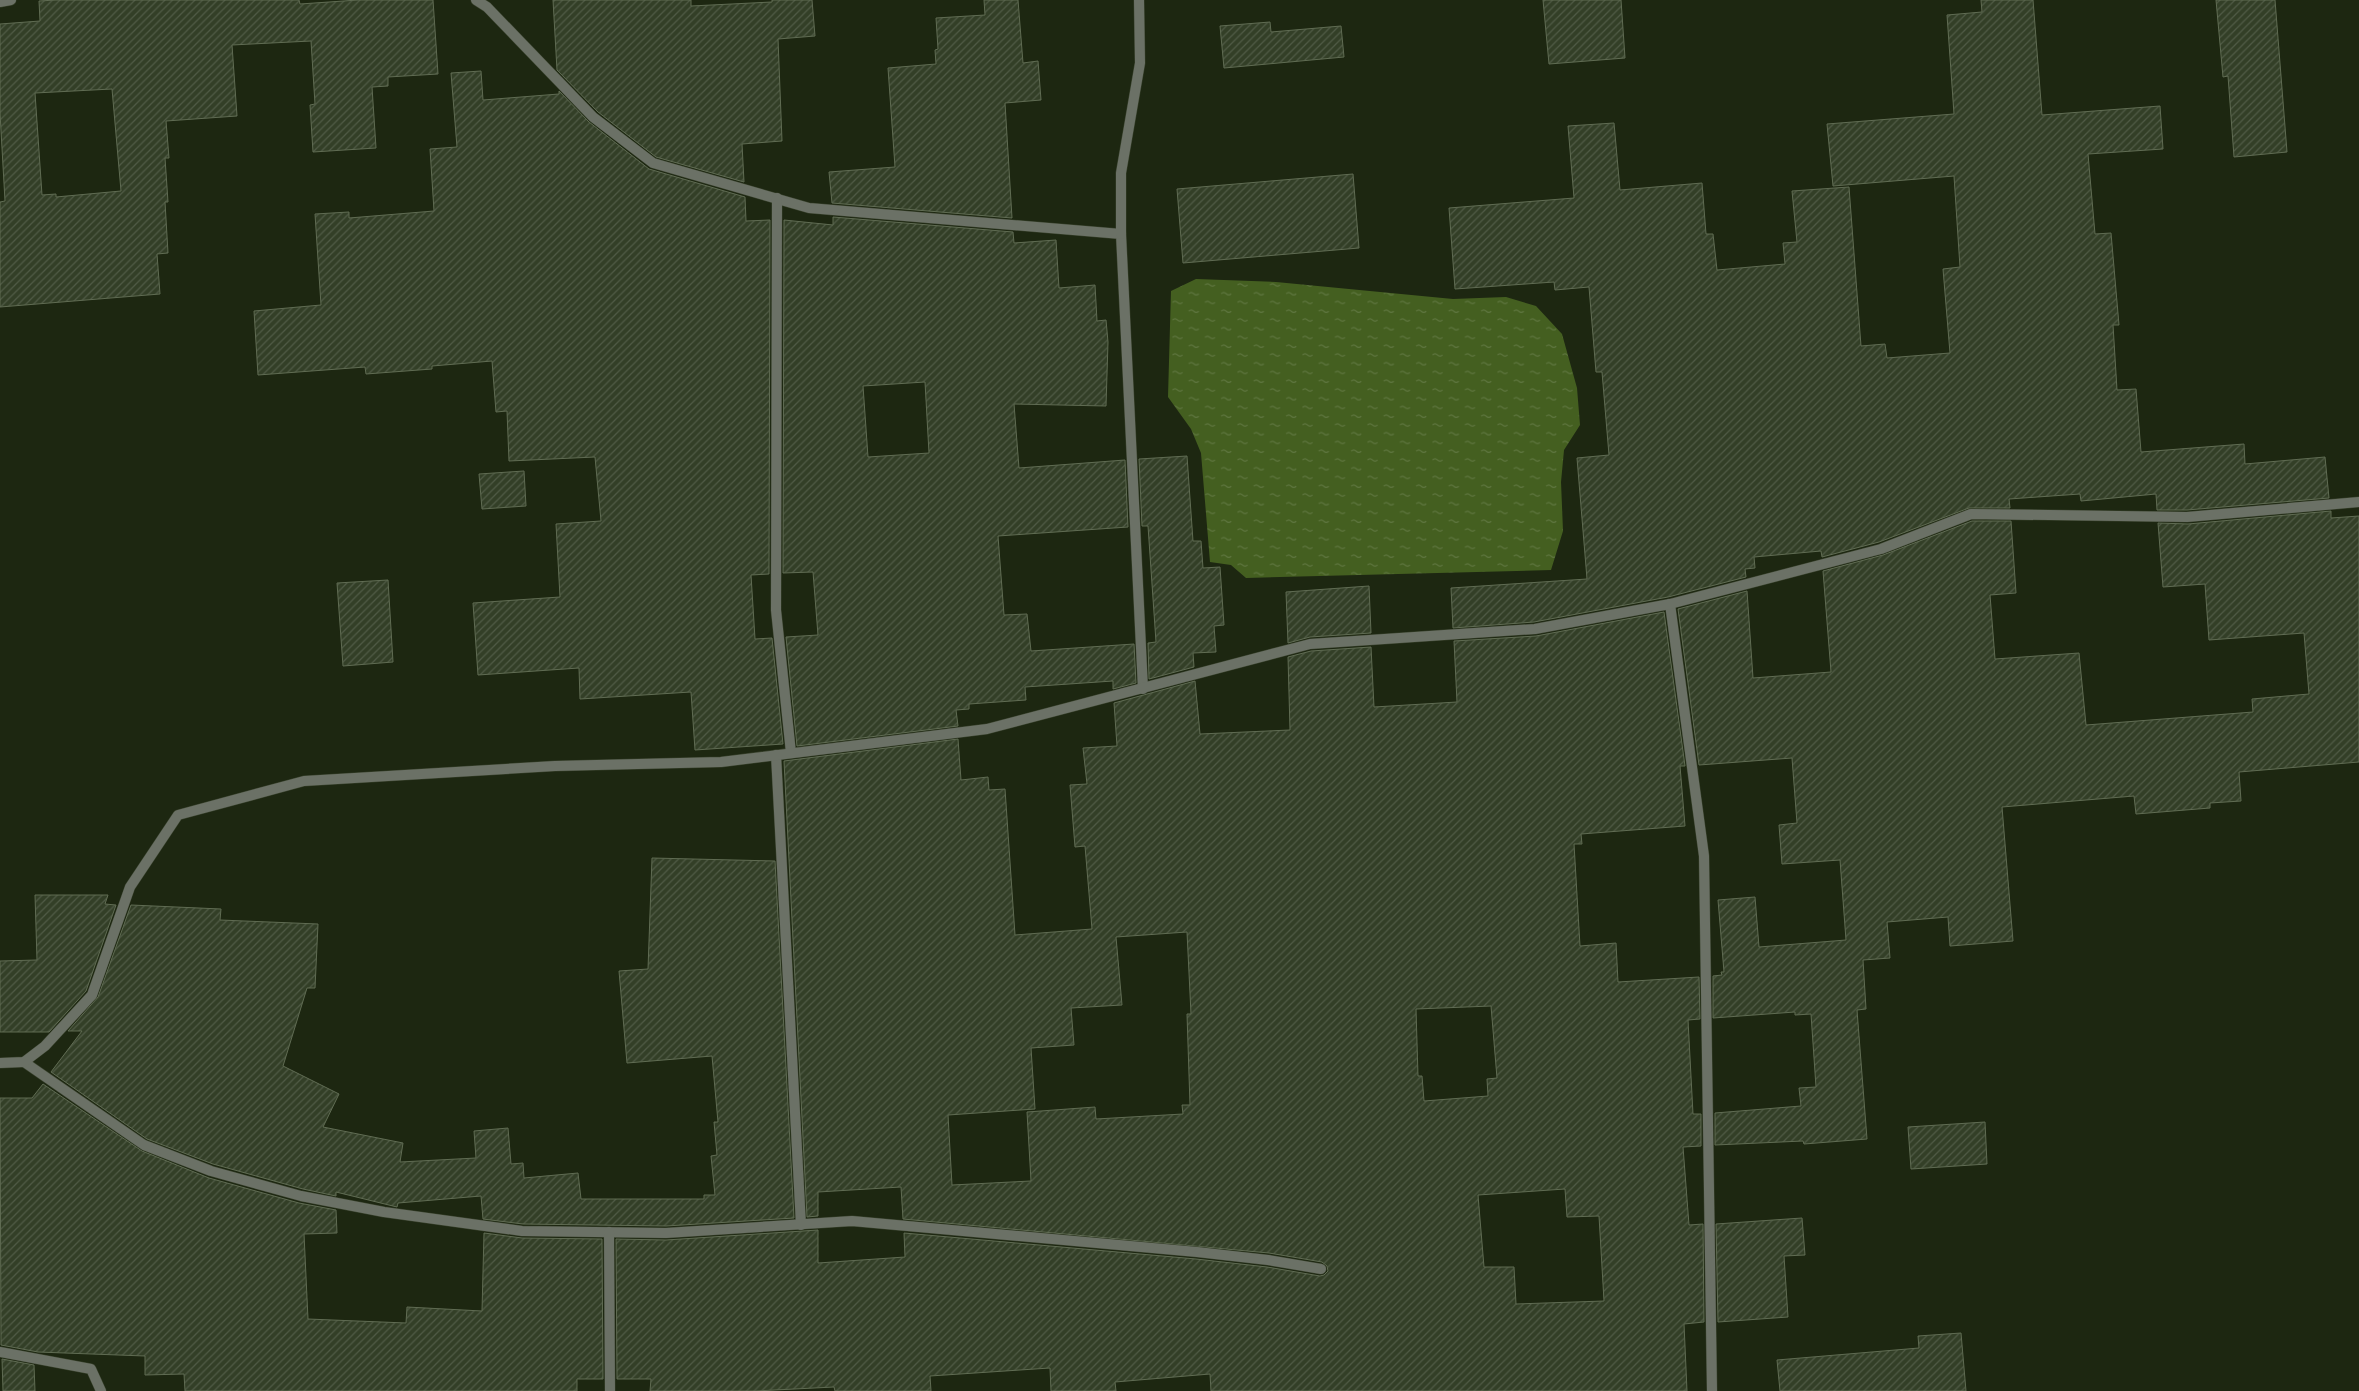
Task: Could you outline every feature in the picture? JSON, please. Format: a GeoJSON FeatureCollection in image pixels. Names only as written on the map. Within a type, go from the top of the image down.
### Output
{"type":"FeatureCollection","features":[{"type":"Feature","properties":{"kind":"street"},"geometry":{"type":"LineString","coordinates":[[0,2],[12,0]]}},
{"type":"Feature","properties":{"kind":"street"},"geometry":{"type":"LineString","coordinates":[[476,0],[487,7],[593,117],[653,163],[809,208],[1121,234]]}},
{"type":"Feature","properties":{"kind":"street"},"geometry":{"type":"LineString","coordinates":[[1139,0],[1140,63],[1121,172],[1121,234],[1143,689]]}},
{"type":"Feature","properties":{"kind":"street"},"geometry":{"type":"LineString","coordinates":[[777,198],[776,610],[791,753]]}},
{"type":"Feature","properties":{"kind":"street"},"geometry":{"type":"LineString","coordinates":[[0,1063],[24,1062],[45,1046],[92,995],[130,887],[178,816],[304,781],[555,766],[721,762],[987,729],[1310,644],[1534,629],[1670,604],[1881,549],[1971,514],[2187,517],[2359,502]]}},
{"type":"Feature","properties":{"kind":"street"},"geometry":{"type":"LineString","coordinates":[[1670,604],[1704,856],[1712,1391]]}},
{"type":"Feature","properties":{"kind":"street"},"geometry":{"type":"LineString","coordinates":[[776,755],[801,1225]]}},
{"type":"Feature","properties":{"kind":"street"},"geometry":{"type":"LineString","coordinates":[[24,1062],[144,1145],[220,1174],[301,1196],[384,1212],[522,1231],[666,1233],[852,1221],[1214,1254],[1268,1260],[1320,1269]]}},
{"type":"Feature","properties":{"kind":"street"},"geometry":{"type":"LineString","coordinates":[[610,1232],[610,1391]]}},
{"type":"Feature","properties":{"kind":"street"},"geometry":{"type":"LineString","coordinates":[[0,1352],[91,1369],[101,1391]]}},
{"type":"Feature","properties":{"kind":"water"},"geometry":{"type":"Polygon","coordinates":[[[1196,279],[1276,282],[1453,299],[1506,297],[1536,306],[1562,334],[1577,388],[1580,425],[1564,450],[1561,482],[1563,531],[1551,570],[1246,578],[1231,565],[1210,562],[1201,453],[1191,429],[1168,397],[1171,291],[1196,279]]]}},
{"type":"Feature","properties":{"kind":"building"},"geometry":{"type":"Polygon","coordinates":[[[299,0],[300,4],[358,0],[433,0],[438,74],[388,77],[388,86],[372,87],[376,148],[313,152],[310,105],[315,104],[311,41],[232,45],[237,116],[166,121],[169,158],[165,158],[168,202],[165,202],[168,253],[157,254],[160,294],[0,307],[0,202],[5,201],[0,113],[0,24],[40,21],[39,1],[299,0]],[[112,89],[35,93],[42,195],[56,194],[56,197],[121,191],[112,89]]]}},
{"type":"Feature","properties":{"kind":"building"},"geometry":{"type":"Polygon","coordinates":[[[553,0],[691,0],[691,6],[772,2],[772,0],[812,0],[815,36],[778,39],[782,141],[742,144],[744,182],[656,157],[598,112],[557,70],[553,0]]]}},
{"type":"Feature","properties":{"kind":"building"},"geometry":{"type":"Polygon","coordinates":[[[984,0],[1018,0],[1023,63],[1038,61],[1041,100],[1005,103],[1012,218],[832,203],[829,172],[895,167],[888,68],[936,64],[935,50],[938,49],[936,18],[985,15],[984,0]]]}},
{"type":"Feature","properties":{"kind":"building"},"geometry":{"type":"Polygon","coordinates":[[[1543,0],[1621,0],[1625,58],[1549,64],[1543,0]]]}},
{"type":"Feature","properties":{"kind":"building"},"geometry":{"type":"Polygon","coordinates":[[[1981,0],[2033,0],[2042,115],[2160,106],[2163,149],[2088,154],[2095,234],[2111,233],[2119,325],[2113,325],[2117,390],[2136,389],[2141,452],[2244,444],[2245,464],[2325,457],[2329,498],[2187,510],[2157,510],[2156,494],[2081,501],[2080,494],[2009,499],[2010,508],[1969,508],[1879,542],[1822,557],[1821,551],[1754,557],[1755,568],[1745,569],[1746,577],[1668,597],[1534,622],[1453,628],[1451,588],[1587,579],[1577,458],[1609,455],[1602,372],[1596,372],[1589,287],[1555,290],[1554,282],[1455,289],[1449,208],[1574,198],[1568,126],[1614,123],[1620,190],[1702,183],[1706,234],[1713,234],[1717,270],[1785,264],[1783,243],[1797,242],[1792,191],[1849,187],[1861,346],[1885,344],[1887,358],[1950,353],[1943,269],[1960,267],[1954,176],[1833,186],[1827,124],[1954,114],[1947,15],[1982,12],[1981,0]]]}},
{"type":"Feature","properties":{"kind":"building"},"geometry":{"type":"Polygon","coordinates":[[[2216,0],[2275,0],[2287,152],[2234,157],[2228,76],[2223,77],[2216,0]]]}},
{"type":"Feature","properties":{"kind":"building"},"geometry":{"type":"Polygon","coordinates":[[[1270,22],[1271,32],[1341,26],[1344,57],[1224,68],[1220,26],[1270,22]]]}},
{"type":"Feature","properties":{"kind":"building"},"geometry":{"type":"Polygon","coordinates":[[[481,71],[483,100],[559,94],[559,91],[589,122],[649,169],[745,197],[746,221],[770,220],[769,574],[751,575],[755,639],[772,638],[783,744],[695,750],[691,692],[580,699],[579,668],[478,675],[473,603],[560,597],[556,524],[601,521],[595,457],[509,461],[507,411],[496,412],[492,361],[432,366],[432,369],[366,374],[365,367],[258,375],[254,311],[321,305],[315,214],[349,212],[349,218],[434,211],[430,149],[457,147],[451,73],[481,71]]]}},
{"type":"Feature","properties":{"kind":"building"},"geometry":{"type":"Polygon","coordinates":[[[1353,174],[1359,248],[1183,263],[1177,189],[1353,174]]]}},
{"type":"Feature","properties":{"kind":"building"},"geometry":{"type":"Polygon","coordinates":[[[833,217],[1013,232],[1014,243],[1056,240],[1059,288],[1095,285],[1097,321],[1106,320],[1108,342],[1106,406],[1014,404],[1019,468],[1125,460],[1128,527],[998,536],[1004,615],[1027,614],[1031,651],[1134,644],[1136,683],[1113,689],[1113,681],[1025,687],[1026,700],[969,704],[969,709],[956,710],[958,726],[797,746],[786,637],[818,635],[813,572],[783,573],[784,220],[833,225],[833,217]],[[925,382],[863,386],[868,457],[929,453],[925,382]]]}},
{"type":"Feature","properties":{"kind":"building"},"geometry":{"type":"Polygon","coordinates":[[[1187,456],[1193,541],[1201,541],[1203,568],[1220,567],[1224,625],[1214,626],[1216,652],[1193,653],[1194,667],[1149,679],[1148,643],[1156,642],[1148,526],[1142,526],[1139,459],[1187,456]]]}},
{"type":"Feature","properties":{"kind":"building"},"geometry":{"type":"Polygon","coordinates":[[[524,471],[526,506],[482,509],[479,474],[524,471]]]}},
{"type":"Feature","properties":{"kind":"building"},"geometry":{"type":"Polygon","coordinates":[[[2331,511],[2331,518],[2359,516],[2359,762],[2239,772],[2241,801],[2210,803],[2210,808],[2136,814],[2134,796],[2002,807],[2013,941],[1950,946],[1948,917],[1887,922],[1890,958],[1863,960],[1866,1009],[1857,1010],[1867,1139],[1804,1144],[1803,1141],[1715,1145],[1715,1113],[1801,1106],[1799,1088],[1816,1087],[1811,1014],[1795,1015],[1795,1012],[1713,1018],[1713,976],[1722,975],[1721,972],[1724,972],[1718,900],[1755,897],[1759,947],[1846,940],[1840,860],[1782,864],[1779,825],[1797,823],[1792,758],[1699,765],[1678,609],[1747,591],[1753,678],[1831,672],[1823,571],[1883,555],[1972,521],[2011,521],[2016,593],[1990,595],[1995,659],[2079,653],[2086,725],[2253,712],[2252,699],[2309,694],[2304,633],[2209,640],[2205,584],[2163,587],[2158,523],[2188,524],[2331,511]]]}},
{"type":"Feature","properties":{"kind":"building"},"geometry":{"type":"Polygon","coordinates":[[[388,580],[393,662],[343,666],[337,583],[388,580]]]}},
{"type":"Feature","properties":{"kind":"building"},"geometry":{"type":"Polygon","coordinates":[[[1369,586],[1371,633],[1310,637],[1288,643],[1286,592],[1369,586]]]}},
{"type":"Feature","properties":{"kind":"building"},"geometry":{"type":"Polygon","coordinates":[[[1664,612],[1685,766],[1680,766],[1685,826],[1581,834],[1582,844],[1574,844],[1580,946],[1616,943],[1618,982],[1699,977],[1700,1019],[1688,1020],[1693,1114],[1701,1114],[1701,1146],[1683,1147],[1689,1225],[1703,1224],[1704,1322],[1684,1324],[1687,1391],[1211,1391],[1210,1374],[1115,1382],[1116,1391],[1051,1391],[1050,1368],[930,1376],[931,1391],[835,1391],[834,1387],[755,1391],[650,1391],[651,1379],[617,1379],[616,1239],[666,1240],[818,1230],[818,1263],[905,1257],[904,1233],[1196,1259],[1267,1267],[1320,1276],[1328,1271],[1327,1266],[1322,1262],[1269,1253],[903,1219],[901,1187],[818,1192],[818,1216],[807,1217],[784,761],[958,739],[961,780],[988,777],[989,790],[1005,789],[1015,935],[1092,929],[1085,846],[1075,847],[1070,785],[1087,784],[1083,748],[1117,746],[1114,703],[1195,681],[1200,734],[1290,730],[1288,657],[1311,651],[1371,647],[1374,707],[1457,702],[1454,641],[1536,636],[1664,612]],[[1187,932],[1116,937],[1122,1005],[1071,1008],[1074,1045],[1031,1048],[1035,1109],[948,1115],[952,1185],[1031,1181],[1027,1112],[1095,1107],[1096,1119],[1183,1114],[1182,1105],[1190,1105],[1187,1014],[1191,1014],[1187,932]],[[1491,1006],[1416,1009],[1418,1076],[1422,1076],[1424,1101],[1488,1096],[1487,1079],[1497,1078],[1491,1006]],[[1565,1189],[1478,1195],[1484,1267],[1514,1267],[1516,1304],[1604,1301],[1599,1216],[1567,1217],[1565,1189]]]}},
{"type":"Feature","properties":{"kind":"building"},"geometry":{"type":"Polygon","coordinates":[[[652,858],[775,861],[794,1218],[666,1226],[523,1224],[483,1219],[481,1196],[398,1203],[397,1207],[336,1192],[336,1196],[303,1189],[213,1164],[147,1139],[51,1072],[82,1031],[68,1031],[98,997],[131,905],[221,909],[220,920],[318,924],[315,988],[307,988],[283,1066],[339,1094],[323,1127],[403,1143],[400,1162],[476,1158],[474,1131],[508,1128],[511,1164],[523,1163],[524,1178],[578,1173],[581,1199],[704,1199],[704,1195],[715,1195],[711,1156],[717,1155],[714,1122],[718,1122],[712,1056],[627,1063],[619,971],[648,969],[652,858]]]}},
{"type":"Feature","properties":{"kind":"building"},"geometry":{"type":"Polygon","coordinates":[[[35,895],[108,895],[105,904],[116,905],[86,991],[49,1032],[0,1032],[0,961],[37,960],[35,895]]]}},
{"type":"Feature","properties":{"kind":"building"},"geometry":{"type":"Polygon","coordinates":[[[43,1084],[142,1151],[209,1178],[299,1203],[336,1210],[337,1233],[304,1234],[308,1319],[406,1323],[407,1307],[482,1311],[484,1233],[522,1238],[602,1239],[603,1379],[577,1379],[577,1391],[185,1391],[184,1374],[145,1375],[145,1356],[38,1352],[1,1345],[0,1098],[32,1098],[43,1084]]]}},
{"type":"Feature","properties":{"kind":"building"},"geometry":{"type":"Polygon","coordinates":[[[1985,1122],[1987,1164],[1911,1169],[1908,1127],[1985,1122]]]}},
{"type":"Feature","properties":{"kind":"building"},"geometry":{"type":"Polygon","coordinates":[[[1802,1218],[1805,1255],[1784,1256],[1788,1317],[1718,1322],[1716,1224],[1802,1218]]]}},
{"type":"Feature","properties":{"kind":"building"},"geometry":{"type":"Polygon","coordinates":[[[1961,1333],[1966,1391],[1780,1391],[1777,1360],[1919,1348],[1918,1336],[1961,1333]]]}},
{"type":"Feature","properties":{"kind":"building"},"geometry":{"type":"Polygon","coordinates":[[[2,1359],[34,1365],[35,1391],[3,1391],[2,1359]]]}}]}
